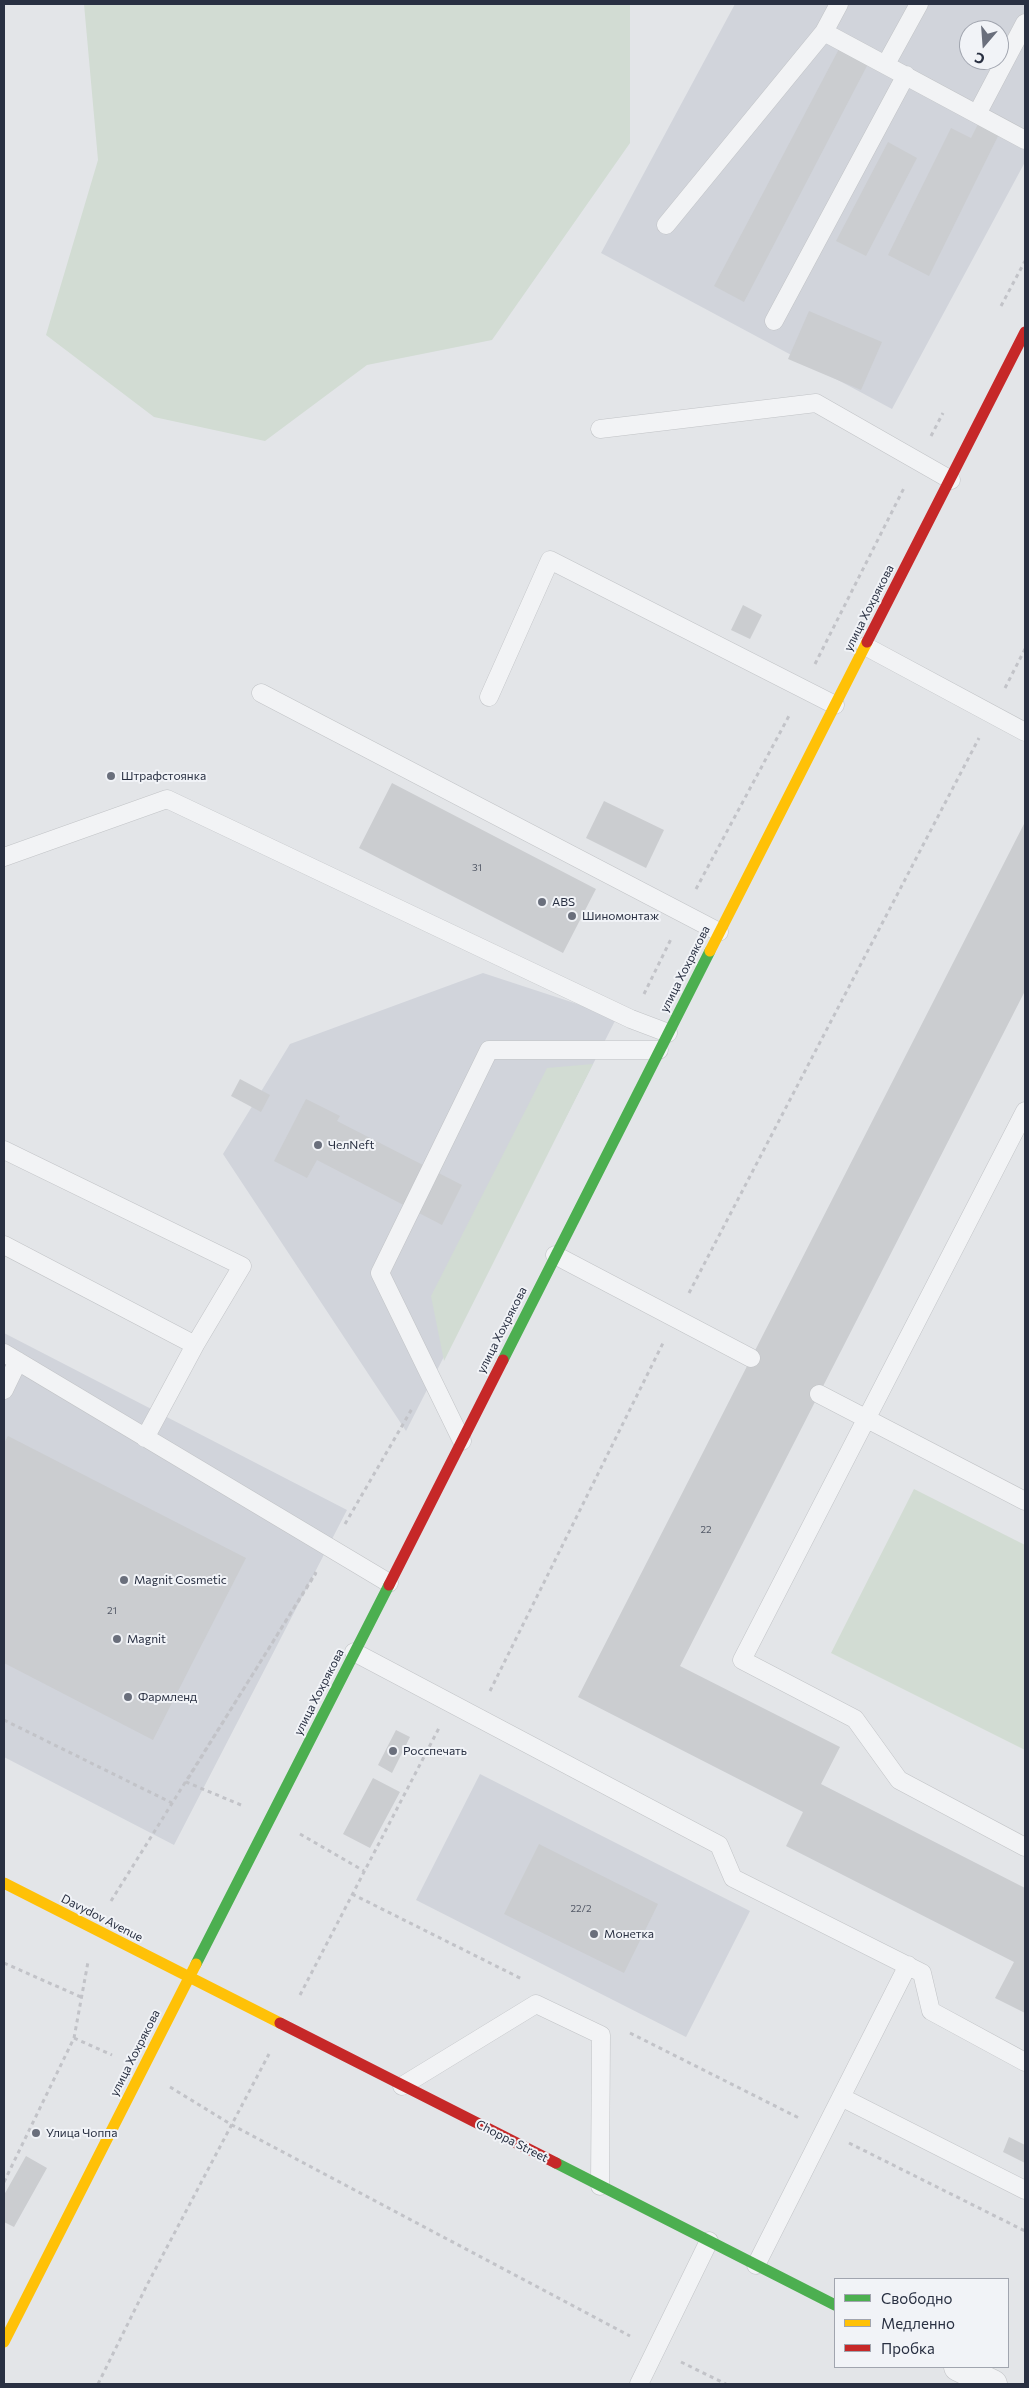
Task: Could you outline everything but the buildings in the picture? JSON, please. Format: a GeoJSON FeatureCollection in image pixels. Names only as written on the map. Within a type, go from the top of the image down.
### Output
{"type":"FeatureCollection","features":[{"type":"Feature","properties":{"kind":"main road","name":"улица Хохрякова"},"geometry":{"type":"LineString","coordinates":[[4,2342],[1025,332]]}},
{"type":"Feature","properties":{"kind":"main road","name":"Davydov Avenue"},"geometry":{"type":"LineString","coordinates":[[4,1883],[189,1977]]}},
{"type":"Feature","properties":{"kind":"main road","name":"Choppa Street"},"geometry":{"type":"LineString","coordinates":[[189,1977],[834,2303]]}},
{"type":"Feature","properties":{"kind":"street"},"geometry":{"type":"LineString","coordinates":[[960,2368],[992,2384]]}},
{"type":"Feature","properties":{"kind":"lane"},"geometry":{"type":"LineString","coordinates":[[666,225],[824,32],[839,4]]}},
{"type":"Feature","properties":{"kind":"lane"},"geometry":{"type":"LineString","coordinates":[[886,64],[919,4]]}},
{"type":"Feature","properties":{"kind":"lane"},"geometry":{"type":"LineString","coordinates":[[976,114],[1025,23]]}},
{"type":"Feature","properties":{"kind":"lane"},"geometry":{"type":"LineString","coordinates":[[824,32],[1025,140]]}},
{"type":"Feature","properties":{"kind":"lane"},"geometry":{"type":"LineString","coordinates":[[774,321],[906,75]]}},
{"type":"Feature","properties":{"kind":"lane"},"geometry":{"type":"LineString","coordinates":[[600,429],[816,403],[951,480]]}},
{"type":"Feature","properties":{"kind":"lane"},"geometry":{"type":"LineString","coordinates":[[489,697],[550,560],[835,705]]}},
{"type":"Feature","properties":{"kind":"lane"},"geometry":{"type":"LineString","coordinates":[[865,646],[1025,732]]}},
{"type":"Feature","properties":{"kind":"lane"},"geometry":{"type":"LineString","coordinates":[[261,693],[719,932]]}},
{"type":"Feature","properties":{"kind":"lane"},"geometry":{"type":"LineString","coordinates":[[4,857],[167,799],[632,1019],[668,1033]]}},
{"type":"Feature","properties":{"kind":"lane"},"geometry":{"type":"LineString","coordinates":[[462,1441],[380,1273],[489,1050],[659,1050]]}},
{"type":"Feature","properties":{"kind":"lane"},"geometry":{"type":"LineString","coordinates":[[1025,1111],[742,1660],[855,1719],[899,1780],[1025,1847]]}},
{"type":"Feature","properties":{"kind":"lane"},"geometry":{"type":"LineString","coordinates":[[4,1150],[242,1266],[195,1345],[145,1438]]}},
{"type":"Feature","properties":{"kind":"lane"},"geometry":{"type":"LineString","coordinates":[[4,1244],[195,1345]]}},
{"type":"Feature","properties":{"kind":"lane"},"geometry":{"type":"LineString","coordinates":[[555,1256],[751,1358]]}},
{"type":"Feature","properties":{"kind":"lane"},"geometry":{"type":"LineString","coordinates":[[4,1390],[11,1357],[389,1584]]}},
{"type":"Feature","properties":{"kind":"lane"},"geometry":{"type":"LineString","coordinates":[[819,1394],[1025,1500]]}},
{"type":"Feature","properties":{"kind":"lane"},"geometry":{"type":"LineString","coordinates":[[354,1652],[719,1844],[734,1878],[922,1973],[931,2011],[1025,2062]]}},
{"type":"Feature","properties":{"kind":"lane"},"geometry":{"type":"LineString","coordinates":[[756,2264],[908,1965]]}},
{"type":"Feature","properties":{"kind":"lane"},"geometry":{"type":"LineString","coordinates":[[402,2086],[536,2004],[601,2035],[600,2186]]}},
{"type":"Feature","properties":{"kind":"lane"},"geometry":{"type":"LineString","coordinates":[[841,2097],[1025,2190]]}},
{"type":"Feature","properties":{"kind":"lane"},"geometry":{"type":"LineString","coordinates":[[639,2384],[709,2241]]}},
{"type":"Feature","properties":{"kind":"path"},"geometry":{"type":"LineString","coordinates":[[997,314],[1025,261]]}},
{"type":"Feature","properties":{"kind":"path"},"geometry":{"type":"LineString","coordinates":[[632,1019],[683,913],[803,688],[945,409]]}},
{"type":"Feature","properties":{"kind":"path"},"geometry":{"type":"LineString","coordinates":[[98,2384],[151,2276],[284,2026],[448,1710],[477,1717],[676,1318],[1025,649]]}},
{"type":"Feature","properties":{"kind":"path"},"geometry":{"type":"LineString","coordinates":[[186,1782],[331,1549],[430,1377]]}},
{"type":"Feature","properties":{"kind":"path"},"geometry":{"type":"LineString","coordinates":[[4,2182],[74,2038],[94,1929],[331,1549]]}},
{"type":"Feature","properties":{"kind":"path"},"geometry":{"type":"LineString","coordinates":[[4,1720],[172,1803]]}},
{"type":"Feature","properties":{"kind":"path"},"geometry":{"type":"LineString","coordinates":[[352,1894],[530,1983]]}},
{"type":"Feature","properties":{"kind":"path"},"geometry":{"type":"LineString","coordinates":[[4,1963],[81,1998]]}},
{"type":"Feature","properties":{"kind":"path"},"geometry":{"type":"LineString","coordinates":[[628,2032],[1025,2231]]}},
{"type":"Feature","properties":{"kind":"path"},"geometry":{"type":"LineString","coordinates":[[74,2038],[142,2070],[232,2125],[656,2350],[726,2384]]}},
{"type":"Feature","properties":{"kind":"shaded area"},"geometry":{"type":"Polygon","coordinates":[[[84,4],[630,4],[630,143],[492,340],[367,365],[265,441],[154,417],[46,335],[98,160],[84,4]]]}},
{"type":"Feature","properties":{"kind":"shaded area"},"geometry":{"type":"Polygon","coordinates":[[[735,4],[1025,4],[1025,162],[892,409],[601,253],[735,4]]]}},
{"type":"Feature","properties":{"kind":"shaded area"},"geometry":{"type":"Polygon","coordinates":[[[483,973],[617,1017],[406,1431],[223,1154],[290,1044],[483,973]]]}},
{"type":"Feature","properties":{"kind":"shaded area"},"geometry":{"type":"Polygon","coordinates":[[[593,1064],[444,1361],[431,1296],[547,1068],[593,1064]]]}},
{"type":"Feature","properties":{"kind":"shaded area"},"geometry":{"type":"Polygon","coordinates":[[[4,1333],[347,1510],[174,1845],[4,1757],[4,1333]]]}},
{"type":"Feature","properties":{"kind":"shaded area"},"geometry":{"type":"Polygon","coordinates":[[[914,1489],[1025,1545],[1025,1750],[831,1653],[914,1489]]]}},
{"type":"Feature","properties":{"kind":"shaded area"},"geometry":{"type":"Polygon","coordinates":[[[480,1774],[750,1911],[686,2037],[416,1900],[480,1774]]]}},
{"type":"Feature","properties":{"kind":"traffic: fast"},"geometry":{"type":"LineString","coordinates":[[503,1360],[710,951]]}},
{"type":"Feature","properties":{"kind":"traffic: fast"},"geometry":{"type":"LineString","coordinates":[[196,1964],[389,1585]]}},
{"type":"Feature","properties":{"kind":"traffic: fast"},"geometry":{"type":"LineString","coordinates":[[556,2163],[834,2304]]}},
{"type":"Feature","properties":{"kind":"traffic: slow"},"geometry":{"type":"LineString","coordinates":[[710,951],[867,642]]}},
{"type":"Feature","properties":{"kind":"traffic: slow"},"geometry":{"type":"LineString","coordinates":[[4,1883],[280,2023]]}},
{"type":"Feature","properties":{"kind":"traffic: slow"},"geometry":{"type":"LineString","coordinates":[[4,2342],[196,1964]]}},
{"type":"Feature","properties":{"kind":"traffic: jam"},"geometry":{"type":"LineString","coordinates":[[867,642],[1025,332]]}},
{"type":"Feature","properties":{"kind":"traffic: jam"},"geometry":{"type":"LineString","coordinates":[[389,1585],[503,1360]]}},
{"type":"Feature","properties":{"kind":"traffic: jam"},"geometry":{"type":"LineString","coordinates":[[280,2023],[556,2163]]}},
{"type":"Feature","properties":{"kind":"place","name":"Штрафстоянка"},"geometry":{"type":"Point","coordinates":[111,776]}},
{"type":"Feature","properties":{"kind":"place","name":"ABS"},"geometry":{"type":"Point","coordinates":[542,902]}},
{"type":"Feature","properties":{"kind":"place","name":"Шиномонтаж"},"geometry":{"type":"Point","coordinates":[572,916]}},
{"type":"Feature","properties":{"kind":"place","name":"ЧелNeft"},"geometry":{"type":"Point","coordinates":[318,1145]}},
{"type":"Feature","properties":{"kind":"place","name":"Magnit Cosmetic"},"geometry":{"type":"Point","coordinates":[124,1580]}},
{"type":"Feature","properties":{"kind":"place","name":"Magnit"},"geometry":{"type":"Point","coordinates":[117,1639]}},
{"type":"Feature","properties":{"kind":"place","name":"Фармленд"},"geometry":{"type":"Point","coordinates":[128,1697]}},
{"type":"Feature","properties":{"kind":"place","name":"Росспечать"},"geometry":{"type":"Point","coordinates":[393,1751]}},
{"type":"Feature","properties":{"kind":"place","name":"Монетка"},"geometry":{"type":"Point","coordinates":[594,1934]}},
{"type":"Feature","properties":{"kind":"place","name":"Улица Чоппа"},"geometry":{"type":"Point","coordinates":[36,2133]}}]}
